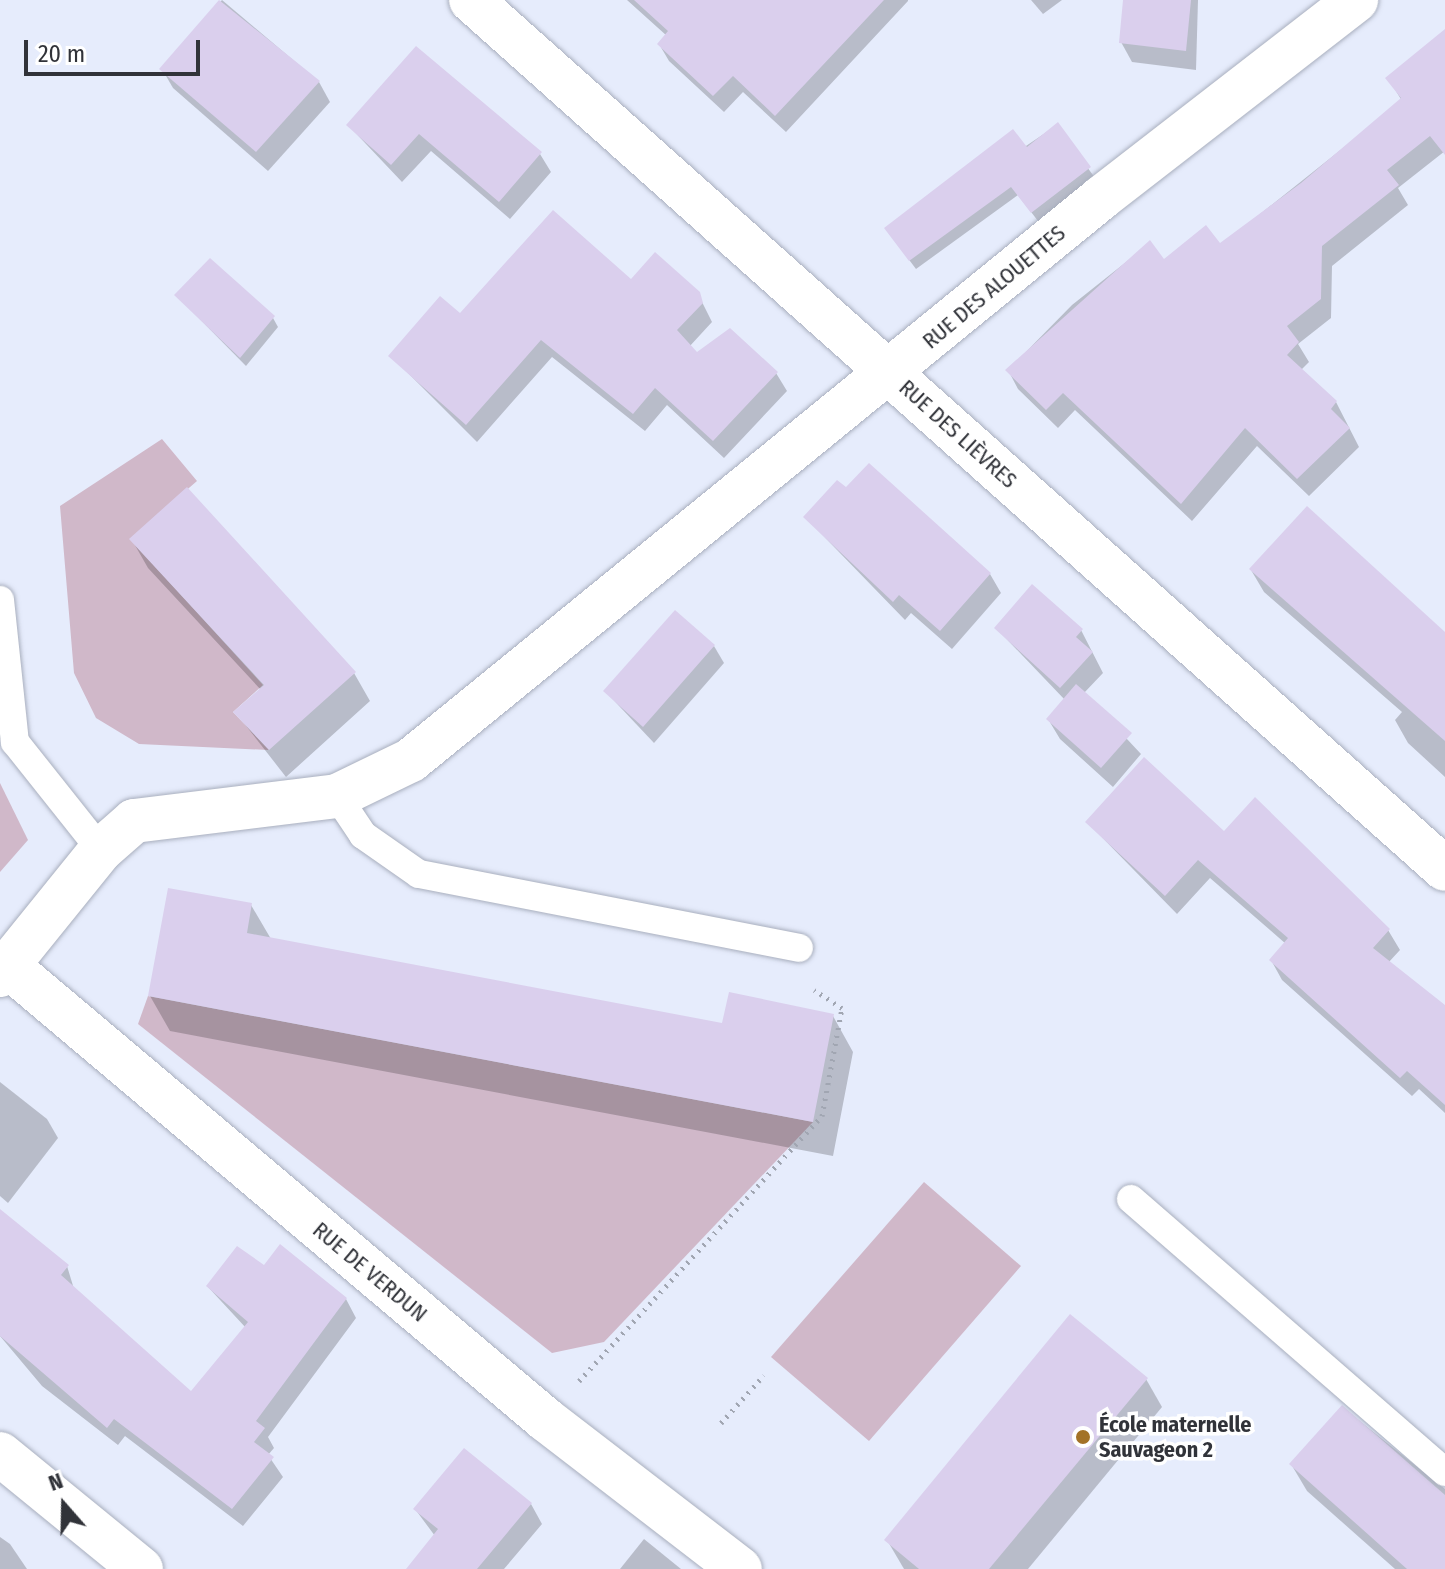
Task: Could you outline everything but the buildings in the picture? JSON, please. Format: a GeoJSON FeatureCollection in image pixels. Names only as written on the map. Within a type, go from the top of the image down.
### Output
{"type":"FeatureCollection","features":[{"type":"Feature","properties":{"kind":"street","name":"RUE DES LIÈVRES"},"geometry":{"type":"LineString","coordinates":[[471,0],[1445,869]]}},
{"type":"Feature","properties":{"kind":"street","name":"RUE DES ALOUETTES"},"geometry":{"type":"LineString","coordinates":[[3,964],[101,850],[134,821],[337,796],[411,760],[890,373],[1310,14],[1356,0]]}},
{"type":"Feature","properties":{"kind":"street","name":"RUE DE VERDUN"},"geometry":{"type":"LineString","coordinates":[[3,964],[545,1419],[740,1569]]}},
{"type":"Feature","properties":{"kind":"street"},"geometry":{"type":"LineString","coordinates":[[0,1454],[141,1569]]}},
{"type":"Feature","properties":{"kind":"lane"},"geometry":{"type":"LineString","coordinates":[[0,600],[15,742],[101,850]]}},
{"type":"Feature","properties":{"kind":"lane"},"geometry":{"type":"LineString","coordinates":[[337,796],[363,835],[419,874],[799,948]]}},
{"type":"Feature","properties":{"kind":"lane"},"geometry":{"type":"LineString","coordinates":[[1131,1199],[1445,1472]]}},
{"type":"Feature","properties":{"kind":"path"},"geometry":{"type":"LineString","coordinates":[[545,1419],[822,1116],[842,1008],[814,996],[817,960],[799,948]]}},
{"type":"Feature","properties":{"kind":"path"},"geometry":{"type":"LineString","coordinates":[[721,1423],[764,1375]]}},
{"type":"Feature","properties":{"kind":"shaded area"},"geometry":{"type":"Polygon","coordinates":[[[162,439],[197,481],[130,539],[263,685],[233,712],[269,750],[139,744],[96,718],[74,673],[60,506],[162,439]]]}},
{"type":"Feature","properties":{"kind":"shaded area"},"geometry":{"type":"Polygon","coordinates":[[[0,783],[28,840],[0,872],[0,783]]]}},
{"type":"Feature","properties":{"kind":"shaded area"},"geometry":{"type":"Polygon","coordinates":[[[148,996],[813,1122],[604,1342],[552,1353],[138,1024],[148,996]]]}},
{"type":"Feature","properties":{"kind":"shaded area"},"geometry":{"type":"Polygon","coordinates":[[[924,1182],[1021,1266],[869,1441],[771,1357],[924,1182]]]}},
{"type":"Feature","properties":{"kind":"place","name":"École maternelle Sauvageon 2"},"geometry":{"type":"Point","coordinates":[1083,1437]}}]}
